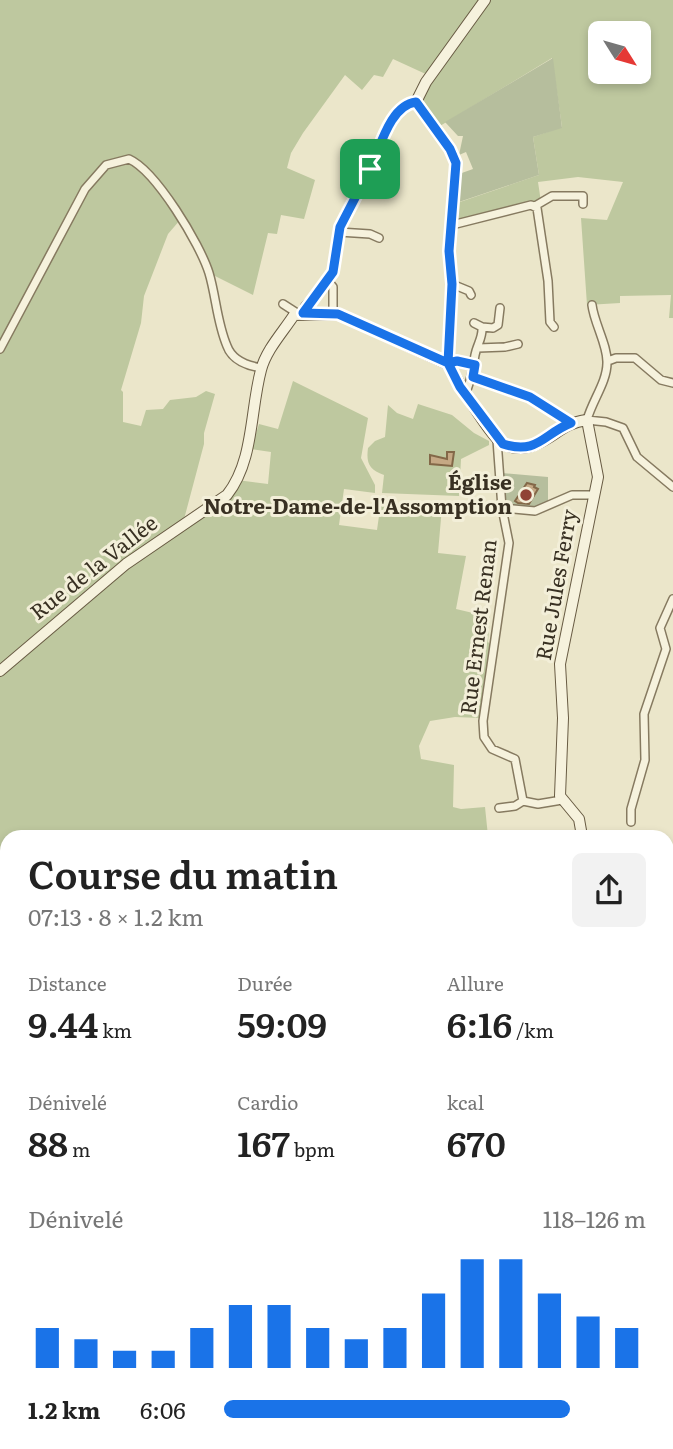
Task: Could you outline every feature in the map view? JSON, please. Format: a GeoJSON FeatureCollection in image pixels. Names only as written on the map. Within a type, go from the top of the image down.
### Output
{"type":"FeatureCollection","features":[{"type":"Feature","properties":{"kind":"street"},"geometry":{"type":"LineString","coordinates":[[416,102],[426,82],[485,0]]}},
{"type":"Feature","properties":{"kind":"street"},"geometry":{"type":"LineString","coordinates":[[416,102],[456,160],[449,251],[452,284],[448,363],[465,394],[497,440],[510,446],[531,447],[571,423],[587,420],[606,422],[622,428],[637,457],[673,487]]}},
{"type":"Feature","properties":{"kind":"street"},"geometry":{"type":"LineString","coordinates":[[0,349],[85,189],[106,165],[129,159],[164,191],[203,259],[227,347],[247,365],[262,368],[305,306],[328,281],[333,270],[339,232],[349,205],[395,117],[407,104],[416,102]]}},
{"type":"Feature","properties":{"kind":"street"},"geometry":{"type":"LineString","coordinates":[[452,225],[536,206],[552,196],[583,196],[583,204]]}},
{"type":"Feature","properties":{"kind":"street"},"geometry":{"type":"LineString","coordinates":[[536,206],[540,221],[550,322],[554,327]]}},
{"type":"Feature","properties":{"kind":"street"},"geometry":{"type":"LineString","coordinates":[[339,232],[379,237]]}},
{"type":"Feature","properties":{"kind":"street"},"geometry":{"type":"LineString","coordinates":[[328,281],[333,286],[333,313]]}},
{"type":"Feature","properties":{"kind":"street"},"geometry":{"type":"LineString","coordinates":[[452,284],[469,291],[471,295]]}},
{"type":"Feature","properties":{"kind":"street"},"geometry":{"type":"LineString","coordinates":[[283,304],[300,313],[333,313],[448,363],[457,361],[475,365]]}},
{"type":"Feature","properties":{"kind":"street"},"geometry":{"type":"LineString","coordinates":[[587,420],[608,361],[594,321],[592,305]]}},
{"type":"Feature","properties":{"kind":"street"},"geometry":{"type":"LineString","coordinates":[[465,394],[473,377],[482,338],[478,325],[493,328],[498,325],[500,308]]}},
{"type":"Feature","properties":{"kind":"street"},"geometry":{"type":"LineString","coordinates":[[478,348],[517,344]]}},
{"type":"Feature","properties":{"kind":"street"},"geometry":{"type":"LineString","coordinates":[[608,361],[635,358],[661,380],[673,383]]}},
{"type":"Feature","properties":{"kind":"street","name":"Rue de la Vallée"},"geometry":{"type":"LineString","coordinates":[[0,671],[126,564],[227,495],[237,480],[253,424],[262,368]]}},
{"type":"Feature","properties":{"kind":"street"},"geometry":{"type":"LineString","coordinates":[[473,377],[530,397],[571,423]]}},
{"type":"Feature","properties":{"kind":"street","name":"Rue Jules Ferry"},"geometry":{"type":"LineString","coordinates":[[562,800],[563,718],[560,664],[598,473],[587,420]]}},
{"type":"Feature","properties":{"kind":"street","name":"Rue Ernest Renan"},"geometry":{"type":"LineString","coordinates":[[497,440],[502,508],[508,529],[508,559],[483,721],[489,746],[494,751],[515,759],[523,801]]}},
{"type":"Feature","properties":{"kind":"street"},"geometry":{"type":"LineString","coordinates":[[502,508],[536,511],[577,494],[594,495]]}},
{"type":"Feature","properties":{"kind":"street"},"geometry":{"type":"LineString","coordinates":[[631,822],[631,809],[645,760],[644,714],[666,649],[660,628],[673,598]]}},
{"type":"Feature","properties":{"kind":"street"},"geometry":{"type":"LineString","coordinates":[[499,808],[515,806],[523,801],[538,804],[562,800],[579,819],[581,830]]}},
{"type":"Feature","properties":{"kind":"green space"},"geometry":{"type":"Polygon","coordinates":[[[0,0],[673,0],[673,318],[669,318],[671,295],[620,296],[620,303],[587,305],[581,218],[607,220],[623,182],[578,177],[538,182],[541,202],[452,225],[454,204],[539,175],[533,137],[562,127],[552,58],[435,129],[419,108],[430,76],[393,59],[383,77],[374,75],[362,90],[345,75],[291,153],[287,168],[315,180],[304,219],[281,215],[277,234],[268,233],[253,295],[209,273],[180,220],[168,234],[144,296],[141,323],[121,390],[123,422],[141,426],[146,410],[163,409],[170,400],[196,397],[206,391],[215,394],[183,523],[227,495],[237,480],[268,484],[271,452],[251,449],[259,424],[278,429],[293,381],[368,418],[361,458],[375,485],[375,493],[344,489],[339,525],[377,530],[381,502],[442,507],[438,553],[466,556],[456,609],[490,617],[488,642],[491,645],[480,718],[455,717],[430,721],[419,746],[421,759],[454,765],[453,807],[485,807],[487,830],[0,830],[0,0]]]}},
{"type":"Feature","properties":{"kind":"green space"},"geometry":{"type":"Polygon","coordinates":[[[553,58],[562,128],[533,137],[539,175],[456,203],[459,174],[473,169],[466,152],[459,155],[463,136],[458,136],[445,122],[553,58]]]}},
{"type":"Feature","properties":{"kind":"green space"},"geometry":{"type":"Polygon","coordinates":[[[418,404],[452,415],[489,441],[489,445],[461,459],[459,496],[382,493],[384,475],[370,465],[368,448],[385,437],[388,405],[397,413],[413,419],[418,404]]]}},
{"type":"Feature","properties":{"kind":"green space"},"geometry":{"type":"Polygon","coordinates":[[[502,473],[548,477],[548,506],[527,510],[507,505],[502,473]]]}},
{"type":"Feature","properties":{"kind":"building"},"geometry":{"type":"Polygon","coordinates":[[[447,452],[454,452],[452,466],[430,464],[430,455],[447,459],[447,452]]]}},
{"type":"Feature","properties":{"kind":"building","name":"Église Notre-Dame-de-l'Assomption"},"geometry":{"type":"Polygon","coordinates":[[[527,483],[538,489],[529,504],[518,503],[515,501],[527,483]]]}},
{"type":"Feature","properties":{"kind":"place","name":"Église Notre-Dame-de-l'Assomption"},"geometry":{"type":"Point","coordinates":[526,495]}},
{"type":"Feature","properties":{"kind":"route"},"geometry":{"type":"LineString","coordinates":[[370,169],[349,205],[340,227],[333,272],[321,290],[305,306],[303,313],[338,314],[448,363],[460,387],[497,440],[503,444],[531,447],[571,423],[568,418],[530,397],[473,377],[475,365],[457,361],[448,363],[452,284],[449,251],[456,163],[450,149],[416,102],[407,104],[398,113],[370,169]]}}]}
